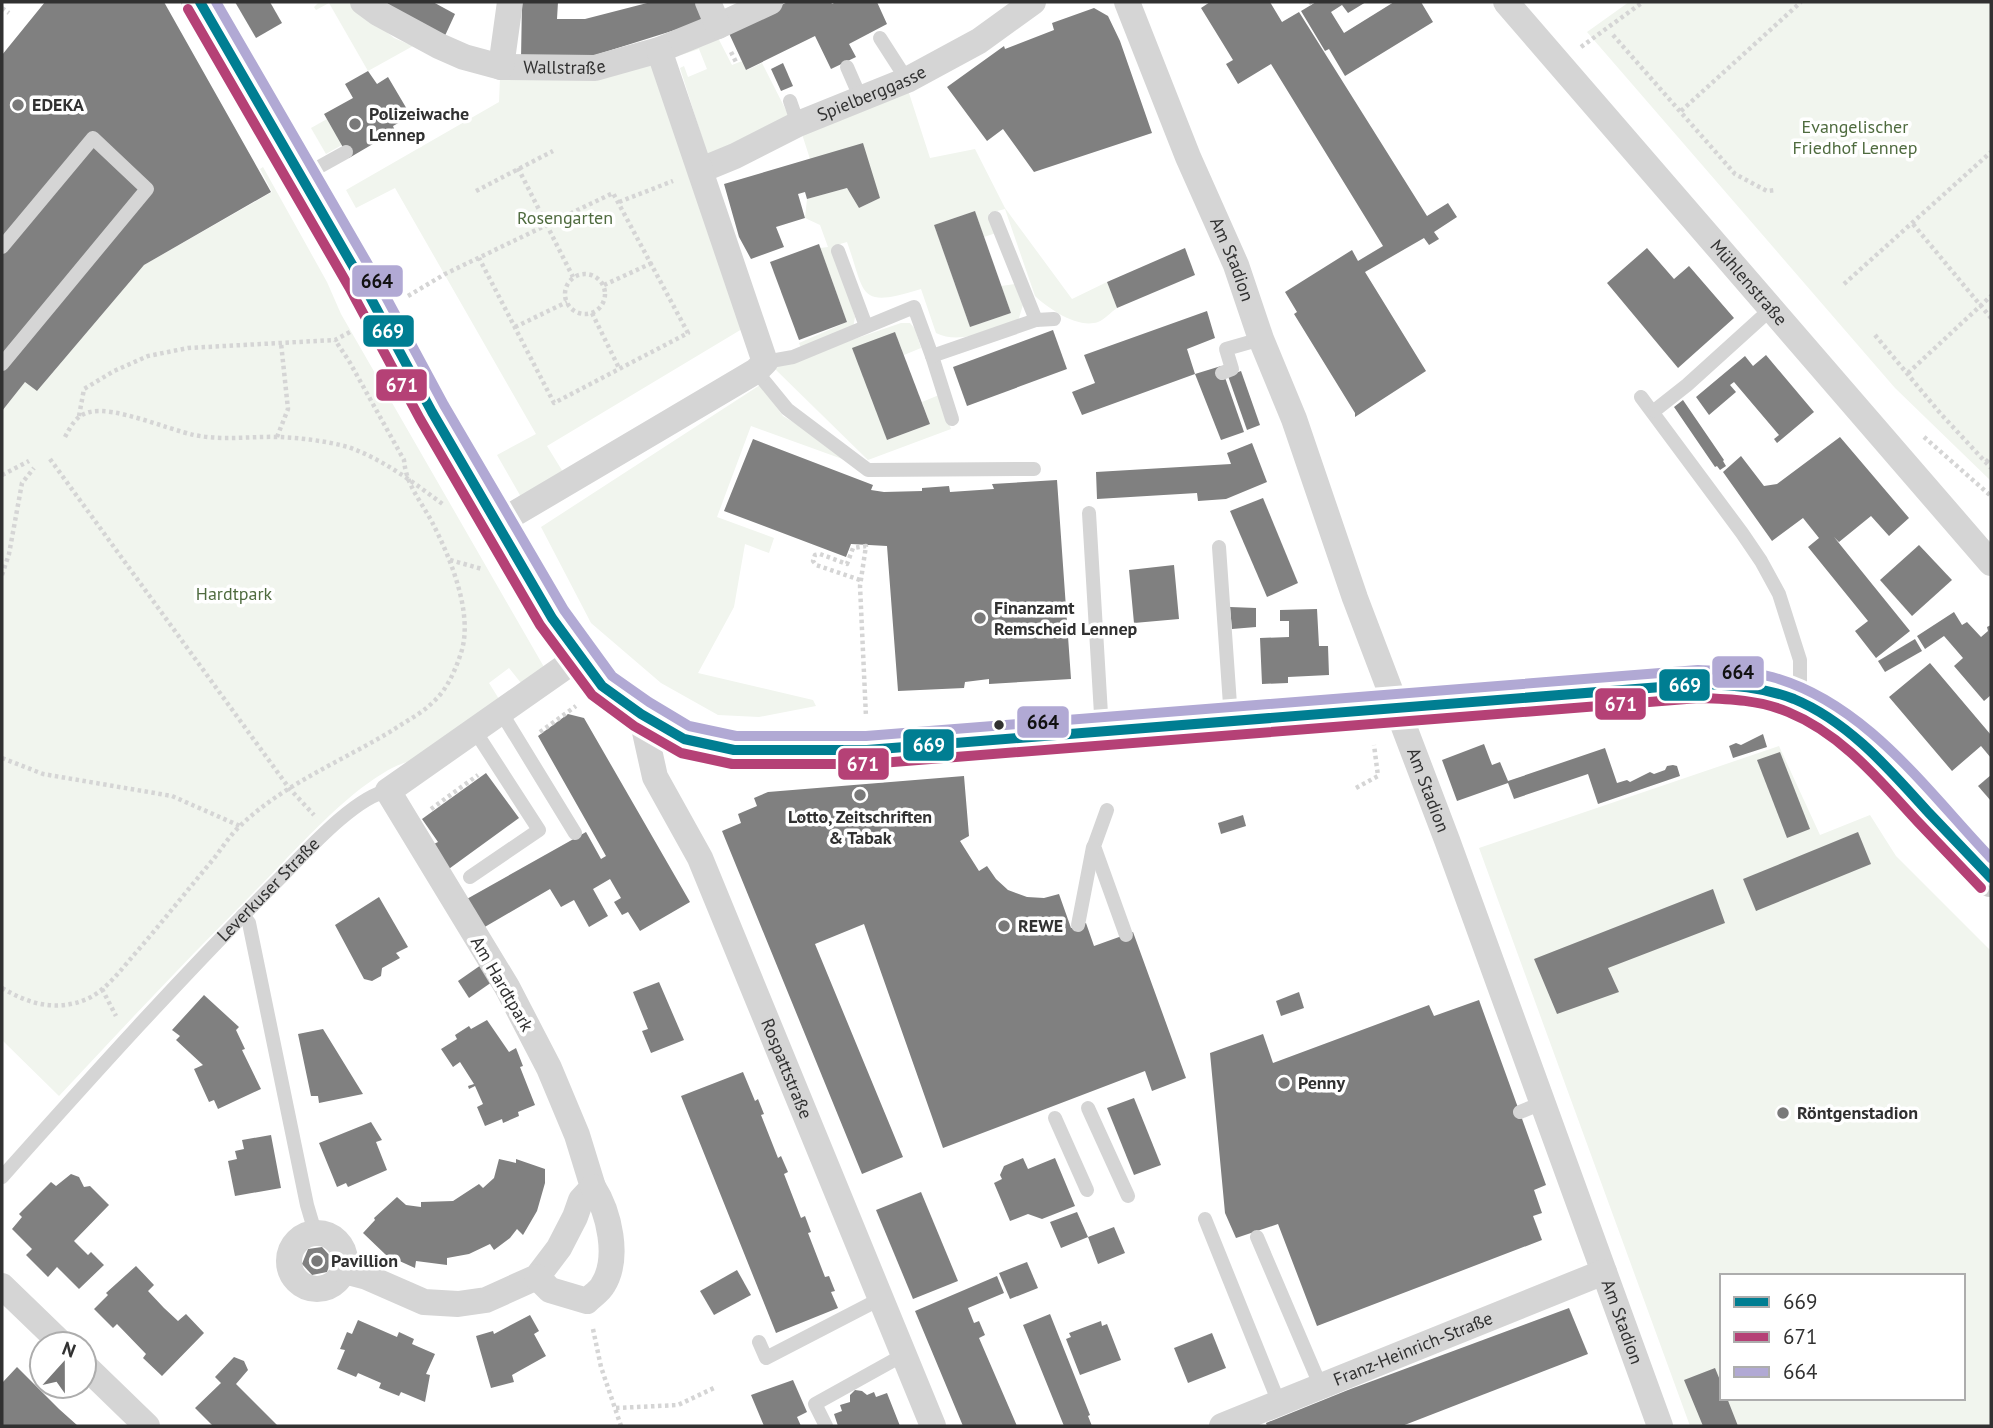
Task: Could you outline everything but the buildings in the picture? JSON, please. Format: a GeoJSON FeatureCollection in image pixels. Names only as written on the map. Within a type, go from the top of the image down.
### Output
{"type":"FeatureCollection","features":[{"type":"Feature","properties":{"kind":"street"},"geometry":{"type":"LineString","coordinates":[[200,2],[552,618],[603,686],[641,714],[684,739],[734,750],[867,750],[1699,684],[1768,690],[1820,711],[1875,754],[1991,878]]}},
{"type":"Feature","properties":{"kind":"street","name":"Wallstraße"},"geometry":{"type":"LineString","coordinates":[[363,2],[378,13],[464,57],[502,67],[595,68],[668,61],[718,26],[770,2]]}},
{"type":"Feature","properties":{"kind":"street"},"geometry":{"type":"LineString","coordinates":[[502,67],[510,2]]}},
{"type":"Feature","properties":{"kind":"street"},"geometry":{"type":"LineString","coordinates":[[708,2],[718,26]]}},
{"type":"Feature","properties":{"kind":"street","name":"Am Stadion"},"geometry":{"type":"LineString","coordinates":[[1127,2],[1188,157],[1236,265],[1261,339],[1294,419],[1355,598],[1383,708],[1531,1107],[1605,1272],[1660,1426]]}},
{"type":"Feature","properties":{"kind":"street","name":"Mühlenstraße"},"geometry":{"type":"LineString","coordinates":[[1506,2],[1991,563]]}},
{"type":"Feature","properties":{"kind":"street","name":"Spielberggasse"},"geometry":{"type":"LineString","coordinates":[[701,170],[735,156],[794,113],[861,99],[907,80],[979,41],[1030,3]]}},
{"type":"Feature","properties":{"kind":"street"},"geometry":{"type":"LineString","coordinates":[[497,524],[761,366],[668,61]]}},
{"type":"Feature","properties":{"kind":"street","name":"Leverkuser Straße"},"geometry":{"type":"LineString","coordinates":[[388,791],[579,657]]}},
{"type":"Feature","properties":{"kind":"street","name":"Rospattstraße"},"geometry":{"type":"LineString","coordinates":[[641,714],[655,777],[700,858],[933,1426]]}},
{"type":"Feature","properties":{"kind":"street","name":"Am Hardtpark"},"geometry":{"type":"LineString","coordinates":[[388,791],[507,987],[549,1068],[578,1135],[593,1187],[603,1202],[611,1234],[610,1268],[603,1286],[587,1301]]}},
{"type":"Feature","properties":{"kind":"street"},"geometry":{"type":"LineString","coordinates":[[344,1271],[367,1277],[424,1302],[458,1304],[486,1300],[537,1277],[559,1248],[581,1200],[593,1187]]}},
{"type":"Feature","properties":{"kind":"street"},"geometry":{"type":"LineString","coordinates":[[314,1232],[324,1233],[340,1243],[346,1261],[344,1271],[331,1286],[322,1289],[302,1285],[295,1278],[289,1259],[291,1250],[297,1241],[314,1232]]}},
{"type":"Feature","properties":{"kind":"street","name":"Franz-Heinrich-Straße"},"geometry":{"type":"LineString","coordinates":[[1222,1426],[1605,1272]]}},
{"type":"Feature","properties":{"kind":"street"},"geometry":{"type":"LineString","coordinates":[[537,1277],[550,1290],[587,1301]]}},
{"type":"Feature","properties":{"kind":"street"},"geometry":{"type":"LineString","coordinates":[[2,1286],[48,1330]]}},
{"type":"Feature","properties":{"kind":"street"},"geometry":{"type":"LineString","coordinates":[[98,1379],[147,1426]]}},
{"type":"Feature","properties":{"kind":"lane"},"geometry":{"type":"LineString","coordinates":[[880,38],[907,80]]}},
{"type":"Feature","properties":{"kind":"lane"},"geometry":{"type":"LineString","coordinates":[[847,68],[861,99]]}},
{"type":"Feature","properties":{"kind":"lane"},"geometry":{"type":"LineString","coordinates":[[2,247],[93,138],[147,189],[2,365]]}},
{"type":"Feature","properties":{"kind":"lane"},"geometry":{"type":"LineString","coordinates":[[301,177],[346,152]]}},
{"type":"Feature","properties":{"kind":"lane"},"geometry":{"type":"LineString","coordinates":[[995,218],[1036,320]]}},
{"type":"Feature","properties":{"kind":"lane"},"geometry":{"type":"LineString","coordinates":[[838,251],[866,326]]}},
{"type":"Feature","properties":{"kind":"lane"},"geometry":{"type":"LineString","coordinates":[[952,419],[914,307],[793,357],[761,366],[787,409],[868,470],[1034,469]]}},
{"type":"Feature","properties":{"kind":"lane"},"geometry":{"type":"LineString","coordinates":[[1654,411],[1771,309]]}},
{"type":"Feature","properties":{"kind":"lane"},"geometry":{"type":"LineString","coordinates":[[932,356],[1036,320],[1054,319]]}},
{"type":"Feature","properties":{"kind":"lane"},"geometry":{"type":"LineString","coordinates":[[1222,373],[1232,369],[1226,349],[1261,339]]}},
{"type":"Feature","properties":{"kind":"lane"},"geometry":{"type":"LineString","coordinates":[[1641,397],[1654,411],[1761,561],[1779,594],[1800,660],[1800,701]]}},
{"type":"Feature","properties":{"kind":"lane"},"geometry":{"type":"LineString","coordinates":[[1089,513],[1102,732]]}},
{"type":"Feature","properties":{"kind":"lane"},"geometry":{"type":"LineString","coordinates":[[1219,547],[1231,721]]}},
{"type":"Feature","properties":{"kind":"lane"},"geometry":{"type":"LineString","coordinates":[[501,712],[575,833]]}},
{"type":"Feature","properties":{"kind":"lane"},"geometry":{"type":"LineString","coordinates":[[470,877],[539,830],[475,732]]}},
{"type":"Feature","properties":{"kind":"lane","name":"Leverkuser Straße"},"geometry":{"type":"LineString","coordinates":[[2,1177],[129,1035],[328,830],[363,802],[378,793],[388,791]]}},
{"type":"Feature","properties":{"kind":"lane"},"geometry":{"type":"LineString","coordinates":[[1079,925],[1094,846],[1107,810]]}},
{"type":"Feature","properties":{"kind":"lane"},"geometry":{"type":"LineString","coordinates":[[1094,846],[1126,935]]}},
{"type":"Feature","properties":{"kind":"lane"},"geometry":{"type":"LineString","coordinates":[[243,915],[249,923],[314,1232]]}},
{"type":"Feature","properties":{"kind":"lane"},"geometry":{"type":"LineString","coordinates":[[1088,1108],[1128,1196]]}},
{"type":"Feature","properties":{"kind":"lane"},"geometry":{"type":"LineString","coordinates":[[1055,1118],[1087,1190]]}},
{"type":"Feature","properties":{"kind":"lane"},"geometry":{"type":"LineString","coordinates":[[1205,1219],[1279,1403]]}},
{"type":"Feature","properties":{"kind":"lane"},"geometry":{"type":"LineString","coordinates":[[1257,1237],[1321,1387]]}},
{"type":"Feature","properties":{"kind":"lane"},"geometry":{"type":"LineString","coordinates":[[759,1342],[766,1358],[880,1299]]}},
{"type":"Feature","properties":{"kind":"lane"},"geometry":{"type":"LineString","coordinates":[[826,1426],[815,1404],[905,1354]]}},
{"type":"Feature","properties":{"kind":"path"},"geometry":{"type":"LineString","coordinates":[[1559,64],[1643,2]]}},
{"type":"Feature","properties":{"kind":"path"},"geometry":{"type":"LineString","coordinates":[[1681,111],[1801,2]]}},
{"type":"Feature","properties":{"kind":"path"},"geometry":{"type":"LineString","coordinates":[[2,8],[9,13]]}},
{"type":"Feature","properties":{"kind":"path"},"geometry":{"type":"LineString","coordinates":[[1613,35],[1735,174],[1766,191],[1775,190]]}},
{"type":"Feature","properties":{"kind":"path"},"geometry":{"type":"LineString","coordinates":[[475,191],[553,151]]}},
{"type":"Feature","properties":{"kind":"path"},"geometry":{"type":"LineString","coordinates":[[1844,284],[1991,152]]}},
{"type":"Feature","properties":{"kind":"path"},"geometry":{"type":"LineString","coordinates":[[518,168],[573,277]]}},
{"type":"Feature","properties":{"kind":"path"},"geometry":{"type":"LineString","coordinates":[[619,202],[647,189]]}},
{"type":"Feature","properties":{"kind":"path"},"geometry":{"type":"LineString","coordinates":[[416,292],[479,258],[545,224],[613,193],[688,333],[554,402],[479,258]]}},
{"type":"Feature","properties":{"kind":"path"},"geometry":{"type":"LineString","coordinates":[[1913,224],[1991,318]]}},
{"type":"Feature","properties":{"kind":"path"},"geometry":{"type":"LineString","coordinates":[[604,285],[652,263]]}},
{"type":"Feature","properties":{"kind":"path"},"geometry":{"type":"LineString","coordinates":[[590,274],[598,278],[604,285],[604,302],[600,308],[592,313],[581,314],[566,302],[565,288],[573,277],[590,274]]}},
{"type":"Feature","properties":{"kind":"path"},"geometry":{"type":"LineString","coordinates":[[1908,373],[1991,296]]}},
{"type":"Feature","properties":{"kind":"path"},"geometry":{"type":"LineString","coordinates":[[515,327],[566,302]]}},
{"type":"Feature","properties":{"kind":"path"},"geometry":{"type":"LineString","coordinates":[[592,313],[619,368]]}},
{"type":"Feature","properties":{"kind":"path"},"geometry":{"type":"LineString","coordinates":[[65,437],[79,416],[84,389],[114,371],[148,356],[188,348],[335,340],[351,331]]}},
{"type":"Feature","properties":{"kind":"path"},"geometry":{"type":"LineString","coordinates":[[1875,335],[1940,413],[1991,468]]}},
{"type":"Feature","properties":{"kind":"path"},"geometry":{"type":"LineString","coordinates":[[2,988],[25,1000],[52,1007],[88,998],[102,989],[141,947],[240,826],[289,788],[357,752],[417,715],[433,703],[446,688],[462,651],[466,632],[463,606],[449,560],[433,523],[405,476],[404,460],[335,340]]}},
{"type":"Feature","properties":{"kind":"path"},"geometry":{"type":"LineString","coordinates":[[277,437],[288,409],[281,343]]}},
{"type":"Feature","properties":{"kind":"path"},"geometry":{"type":"LineString","coordinates":[[79,416],[91,411],[127,415],[197,435],[233,440],[277,437],[317,440],[348,448],[405,476],[446,506]]}},
{"type":"Feature","properties":{"kind":"path"},"geometry":{"type":"LineString","coordinates":[[1986,462],[1991,457]]}},
{"type":"Feature","properties":{"kind":"path"},"geometry":{"type":"LineString","coordinates":[[50,459],[289,788],[328,830]]}},
{"type":"Feature","properties":{"kind":"path"},"geometry":{"type":"LineString","coordinates":[[2,475],[29,461]]}},
{"type":"Feature","properties":{"kind":"path"},"geometry":{"type":"LineString","coordinates":[[2,575],[9,554],[22,483],[34,468]]}},
{"type":"Feature","properties":{"kind":"path"},"geometry":{"type":"LineString","coordinates":[[860,580],[816,565],[813,561],[815,555],[820,554],[847,564],[853,548],[866,546],[860,580],[867,750]]}},
{"type":"Feature","properties":{"kind":"path"},"geometry":{"type":"LineString","coordinates":[[449,560],[489,570]]}},
{"type":"Feature","properties":{"kind":"path"},"geometry":{"type":"LineString","coordinates":[[531,739],[603,686]]}},
{"type":"Feature","properties":{"kind":"path"},"geometry":{"type":"LineString","coordinates":[[1356,788],[1378,776],[1383,708]]}},
{"type":"Feature","properties":{"kind":"path"},"geometry":{"type":"LineString","coordinates":[[2,758],[43,774],[172,796],[240,826]]}},
{"type":"Feature","properties":{"kind":"path"},"geometry":{"type":"LineString","coordinates":[[423,815],[481,773]]}},
{"type":"Feature","properties":{"kind":"path"},"geometry":{"type":"LineString","coordinates":[[102,989],[121,1027],[129,1035]]}},
{"type":"Feature","properties":{"kind":"path"},"geometry":{"type":"LineString","coordinates":[[587,1301],[601,1367],[621,1426]]}},
{"type":"Feature","properties":{"kind":"path"},"geometry":{"type":"LineString","coordinates":[[616,1408],[678,1405],[716,1387]]}},
{"type":"Feature","properties":{"kind":"green space"},"geometry":{"type":"Polygon","coordinates":[[[319,2],[350,2],[394,38],[413,46],[368,71],[329,3],[316,10],[314,7],[319,2]]]}},
{"type":"Feature","properties":{"kind":"green space","name":"Evangelischer Friedhof Lennep"},"geometry":{"type":"Polygon","coordinates":[[[1629,2],[1991,2],[1991,481],[1895,388],[1587,32],[1629,2]]]}},
{"type":"Feature","properties":{"kind":"green space"},"geometry":{"type":"Polygon","coordinates":[[[716,34],[732,65],[742,61],[747,70],[762,63],[793,124],[708,157],[680,68],[684,66],[688,77],[707,69],[699,49],[681,55],[716,34]]]}},
{"type":"Feature","properties":{"kind":"green space","name":"Rosengarten"},"geometry":{"type":"Polygon","coordinates":[[[650,60],[742,329],[547,446],[563,472],[521,497],[497,455],[536,434],[395,188],[356,208],[346,190],[499,102],[500,77],[650,60]]]}},
{"type":"Feature","properties":{"kind":"green space"},"geometry":{"type":"Polygon","coordinates":[[[908,90],[930,158],[975,149],[1005,208],[1072,299],[1107,282],[1117,308],[1100,321],[1082,323],[1048,307],[1035,296],[1005,209],[989,213],[996,233],[984,237],[975,211],[934,225],[970,327],[1011,313],[1001,286],[1015,284],[1023,305],[1018,321],[966,337],[946,337],[936,333],[921,289],[885,298],[867,293],[847,242],[833,246],[855,317],[853,328],[801,348],[799,343],[847,322],[820,248],[828,247],[820,225],[805,218],[807,199],[847,188],[859,208],[880,198],[874,181],[810,159],[801,131],[908,90]]]}},
{"type":"Feature","properties":{"kind":"green space"},"geometry":{"type":"Polygon","coordinates":[[[327,119],[342,145],[326,154],[311,128],[327,119]]]}},
{"type":"Feature","properties":{"kind":"green space","name":"Hardtpark"},"geometry":{"type":"Polygon","coordinates":[[[263,167],[327,282],[341,314],[544,667],[521,683],[509,668],[489,683],[499,699],[414,760],[375,779],[333,812],[185,962],[59,1096],[2,1040],[2,411],[25,382],[37,391],[144,265],[272,192],[260,169],[263,167]]]}},
{"type":"Feature","properties":{"kind":"green space"},"geometry":{"type":"Polygon","coordinates":[[[901,323],[910,323],[915,329],[921,348],[904,355],[895,333],[887,440],[930,424],[922,402],[939,395],[951,429],[868,460],[773,367],[901,323]]]}},
{"type":"Feature","properties":{"kind":"green space"},"geometry":{"type":"Polygon","coordinates":[[[760,385],[783,416],[870,469],[751,426],[717,517],[774,538],[769,553],[745,544],[734,607],[698,673],[813,700],[816,706],[759,717],[718,715],[661,683],[591,623],[541,527],[760,385]]]}},
{"type":"Feature","properties":{"kind":"green space","name":"Röntgenstadion"},"geometry":{"type":"Polygon","coordinates":[[[1779,746],[1820,835],[1870,815],[1896,856],[1991,951],[1991,1426],[1690,1426],[1479,848],[1779,746]]]}},
{"type":"Feature","properties":{"kind":"transit line","name":"669"},"geometry":{"type":"LineString","coordinates":[[200,2],[552,618],[602,686],[641,714],[684,739],[734,750],[867,750],[1699,684],[1735,686],[1759,689],[1794,699],[1833,720],[1883,763],[1991,878]]}},
{"type":"Feature","properties":{"kind":"transit line","name":"664"},"geometry":{"type":"LineString","coordinates":[[216,2],[373,273],[444,405],[564,610],[612,676],[689,726],[736,736],[866,736],[1698,670],[1744,672],[1772,677],[1806,689],[1866,728],[1893,752],[1991,858]]}},
{"type":"Feature","properties":{"kind":"transit line","name":"671"},"geometry":{"type":"LineString","coordinates":[[188,9],[540,625],[592,695],[634,726],[681,753],[732,764],[868,764],[1699,698],[1733,700],[1767,705],[1788,712],[1826,733],[1859,760],[1981,888]]}},
{"type":"Feature","properties":{"kind":"place","name":"EDEKA"},"geometry":{"type":"Point","coordinates":[18,105]}},
{"type":"Feature","properties":{"kind":"place","name":"Polizeiwache Lennep"},"geometry":{"type":"Point","coordinates":[355,124]}},
{"type":"Feature","properties":{"kind":"place","name":"Finanzamt Remscheid Lennep"},"geometry":{"type":"Point","coordinates":[980,618]}},
{"type":"Feature","properties":{"kind":"place","name":"Lotto, Zeitschriften & Tabak"},"geometry":{"type":"Point","coordinates":[860,795]}},
{"type":"Feature","properties":{"kind":"place","name":"REWE"},"geometry":{"type":"Point","coordinates":[1004,926]}},
{"type":"Feature","properties":{"kind":"place","name":"Penny"},"geometry":{"type":"Point","coordinates":[1284,1083]}},
{"type":"Feature","properties":{"kind":"place","name":"Röntgenstadion"},"geometry":{"type":"Point","coordinates":[1783,1113]}},
{"type":"Feature","properties":{"kind":"place","name":"Pavillion"},"geometry":{"type":"Point","coordinates":[317,1261]}}]}
